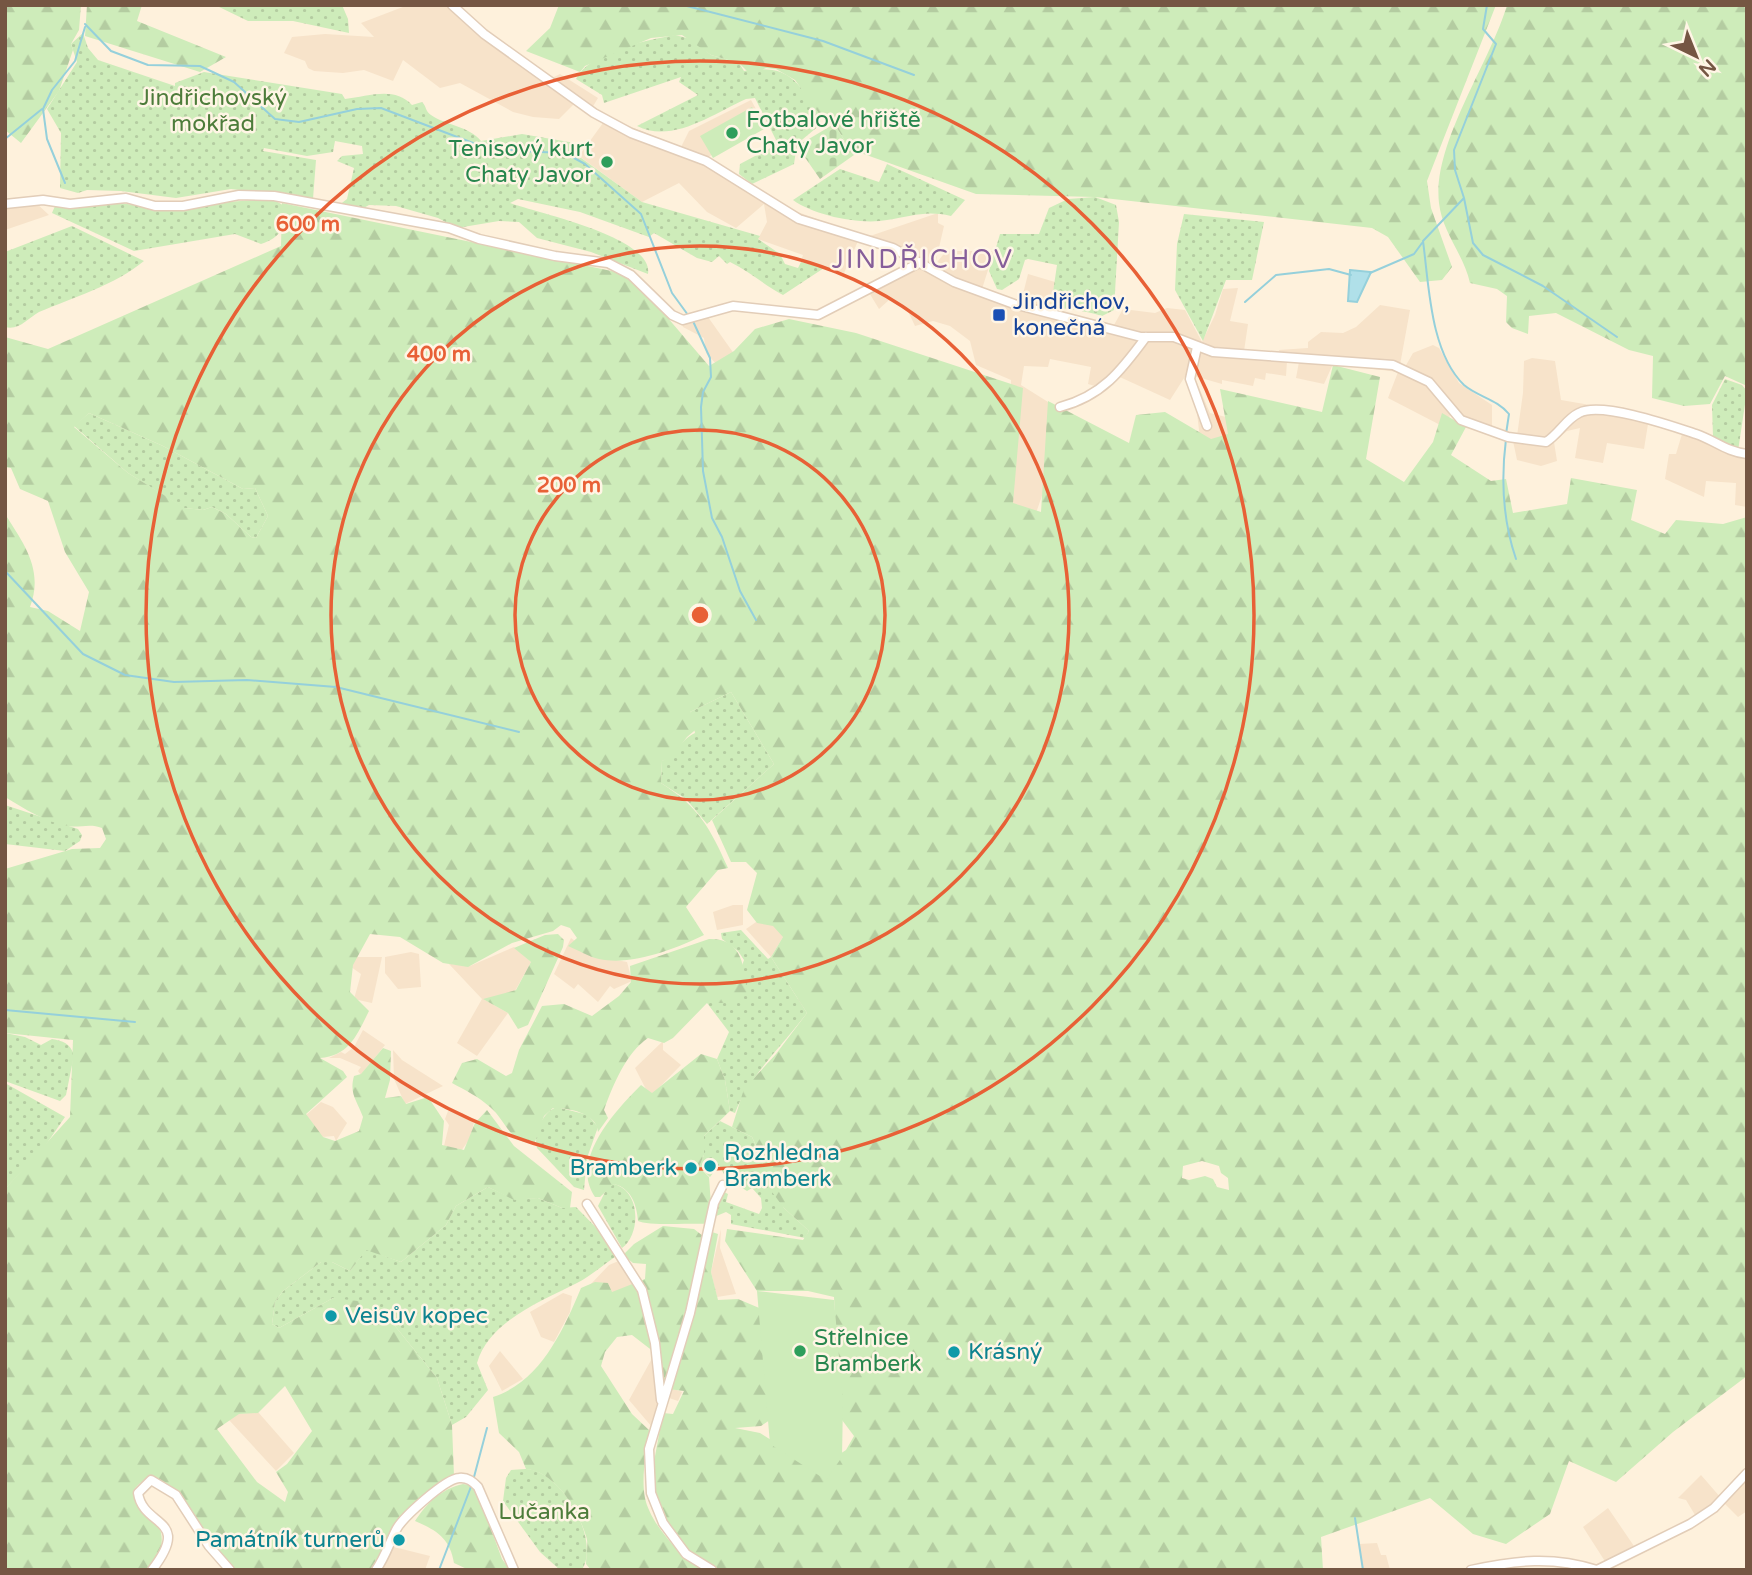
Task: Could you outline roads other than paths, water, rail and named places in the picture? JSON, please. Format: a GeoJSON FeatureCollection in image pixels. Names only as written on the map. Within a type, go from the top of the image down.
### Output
{"type":"FeatureCollection","features":[{"type":"Feature","properties":{"kind":"street"},"geometry":{"type":"LineString","coordinates":[[452,5],[484,34],[594,113],[631,133],[706,161],[799,219],[893,248],[954,282],[1014,304],[1146,337],[1174,337],[1197,347],[1226,354],[1393,365],[1429,382],[1461,420],[1519,440],[1546,442],[1578,413],[1591,409],[1698,435],[1730,451],[1747,454]]}},
{"type":"Feature","properties":{"kind":"street"},"geometry":{"type":"LineString","coordinates":[[5,204],[43,200],[69,204],[126,198],[155,206],[183,206],[239,195],[274,195],[449,228],[479,239],[555,256],[608,263],[631,275],[672,315],[683,320],[733,306],[818,315],[921,262]]}},
{"type":"Feature","properties":{"kind":"street"},"geometry":{"type":"LineString","coordinates":[[1060,407],[1091,397],[1107,386],[1121,372],[1146,337]]}},
{"type":"Feature","properties":{"kind":"street"},"geometry":{"type":"LineString","coordinates":[[1197,347],[1190,379],[1207,426]]}},
{"type":"Feature","properties":{"kind":"street"},"geometry":{"type":"LineString","coordinates":[[712,1570],[691,1558],[675,1542],[651,1493],[649,1449],[690,1313],[714,1203],[723,1185]]}},
{"type":"Feature","properties":{"kind":"street"},"geometry":{"type":"LineString","coordinates":[[587,1204],[642,1290],[655,1343],[661,1407]]}},
{"type":"Feature","properties":{"kind":"street"},"geometry":{"type":"LineString","coordinates":[[1471,1570],[1511,1561],[1538,1559],[1569,1561],[1597,1570],[1690,1524],[1714,1508],[1747,1473]]}},
{"type":"Feature","properties":{"kind":"street"},"geometry":{"type":"LineString","coordinates":[[376,1570],[402,1522],[446,1484],[459,1478],[471,1480],[478,1487],[514,1570]]}},
{"type":"Feature","properties":{"kind":"street"},"geometry":{"type":"LineString","coordinates":[[152,1570],[163,1556],[168,1542],[162,1522],[144,1509],[139,1500],[138,1493],[151,1480],[176,1494],[209,1546],[230,1570]]}},
{"type":"Feature","properties":{"kind":"water"},"geometry":{"type":"Polygon","coordinates":[[[1350,270],[1371,272],[1357,302],[1348,301],[1350,270]]]}},
{"type":"Feature","properties":{"kind":"waterway"},"geometry":{"type":"LineString","coordinates":[[683,5],[823,41],[914,75]]}},
{"type":"Feature","properties":{"kind":"waterway"},"geometry":{"type":"LineString","coordinates":[[1487,5],[1483,29],[1496,44],[1454,150],[1455,170],[1464,198],[1423,241],[1433,317],[1444,355],[1464,385],[1499,405],[1509,414],[1506,434]]}},
{"type":"Feature","properties":{"kind":"waterway"},"geometry":{"type":"LineString","coordinates":[[85,24],[111,51],[148,65],[200,66],[234,82],[275,119],[299,122],[357,109],[381,108],[473,143],[518,151],[565,153],[585,164],[641,214],[672,293],[688,315]]}},
{"type":"Feature","properties":{"kind":"waterway"},"geometry":{"type":"LineString","coordinates":[[65,183],[47,139],[43,109],[52,90],[75,61],[85,27]]}},
{"type":"Feature","properties":{"kind":"waterway"},"geometry":{"type":"LineString","coordinates":[[5,139],[42,109]]}},
{"type":"Feature","properties":{"kind":"waterway"},"geometry":{"type":"LineString","coordinates":[[1464,198],[1473,243],[1483,255],[1543,286],[1617,337]]}},
{"type":"Feature","properties":{"kind":"waterway"},"geometry":{"type":"LineString","coordinates":[[1370,273],[1414,254],[1422,243]]}},
{"type":"Feature","properties":{"kind":"waterway"},"geometry":{"type":"LineString","coordinates":[[1245,302],[1276,275],[1329,269],[1351,275]]}},
{"type":"Feature","properties":{"kind":"waterway"},"geometry":{"type":"LineString","coordinates":[[692,319],[710,358],[711,377],[703,392],[701,407],[703,471],[712,518],[722,537],[740,591],[756,620]]}},
{"type":"Feature","properties":{"kind":"waterway"},"geometry":{"type":"LineString","coordinates":[[1506,439],[1504,499],[1508,530],[1516,559]]}},
{"type":"Feature","properties":{"kind":"waterway"},"geometry":{"type":"LineString","coordinates":[[5,571],[83,654],[125,675],[174,682],[247,680],[336,687],[519,732]]}},
{"type":"Feature","properties":{"kind":"waterway"},"geometry":{"type":"LineString","coordinates":[[5,1010],[135,1022]]}},
{"type":"Feature","properties":{"kind":"waterway"},"geometry":{"type":"LineString","coordinates":[[474,1477],[487,1428]]}},
{"type":"Feature","properties":{"kind":"waterway"},"geometry":{"type":"LineString","coordinates":[[439,1570],[472,1484]]}},
{"type":"Feature","properties":{"kind":"waterway"},"geometry":{"type":"LineString","coordinates":[[1355,1518],[1363,1570]]}},
{"type":"Feature","properties":{"kind":"place","name":"Fotbalové hřiště Chaty Javor"},"geometry":{"type":"Point","coordinates":[732,133]}},
{"type":"Feature","properties":{"kind":"place","name":"Tenisový kurt Chaty Javor"},"geometry":{"type":"Point","coordinates":[607,162]}},
{"type":"Feature","properties":{"kind":"place","name":"Jindřichov, konečná"},"geometry":{"type":"Point","coordinates":[999,315]}},
{"type":"Feature","properties":{"kind":"place","name":"Rozhledna Bramberk"},"geometry":{"type":"Point","coordinates":[710,1166]}},
{"type":"Feature","properties":{"kind":"place","name":"Bramberk"},"geometry":{"type":"Point","coordinates":[691,1168]}},
{"type":"Feature","properties":{"kind":"place","name":"Veisův kopec"},"geometry":{"type":"Point","coordinates":[331,1316]}},
{"type":"Feature","properties":{"kind":"place","name":"Střelnice Bramberk"},"geometry":{"type":"Point","coordinates":[800,1351]}},
{"type":"Feature","properties":{"kind":"place","name":"Krásný"},"geometry":{"type":"Point","coordinates":[954,1352]}},
{"type":"Feature","properties":{"kind":"place","name":"Památník turnerů"},"geometry":{"type":"Point","coordinates":[399,1540]}},
{"type":"Feature","properties":{"kind":"district","name":"JINDŘICHOV"},"geometry":{"type":"Point","coordinates":[923,259]}},
{"type":"Feature","properties":{"kind":"park label","name":"Jindřichovský mokřad"},"geometry":{"type":"Point","coordinates":[213,111]}},
{"type":"Feature","properties":{"kind":"park label","name":"Lučanka"},"geometry":{"type":"Point","coordinates":[544,1512]}}]}
